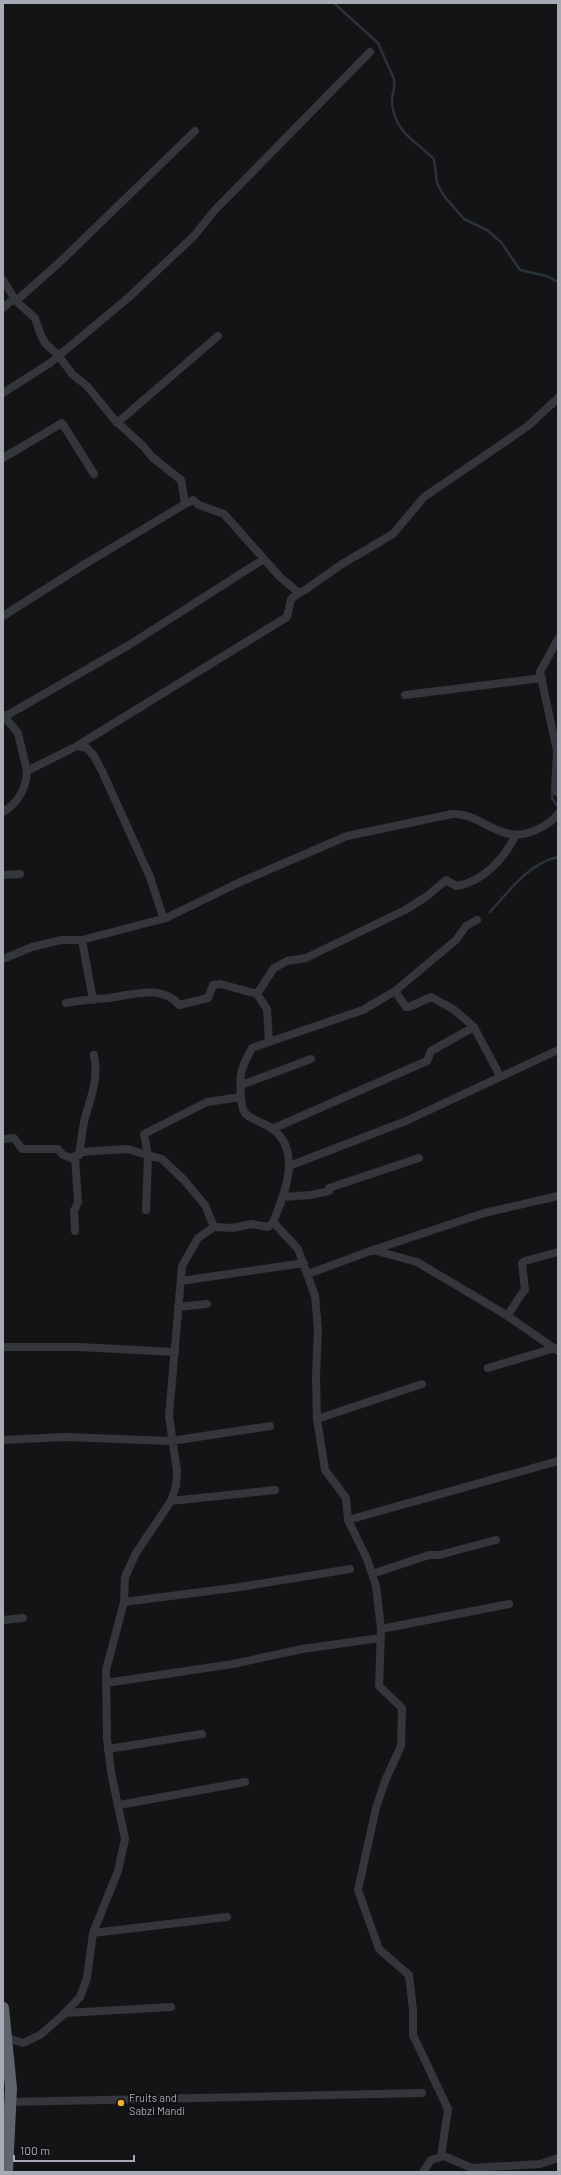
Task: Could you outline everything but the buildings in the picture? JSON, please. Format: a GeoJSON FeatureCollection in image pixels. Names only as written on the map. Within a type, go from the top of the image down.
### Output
{"type":"FeatureCollection","features":[{"type":"Feature","properties":{"kind":"highway"},"geometry":{"type":"LineString","coordinates":[[3,2008],[10,2102],[7,2172]]}},
{"type":"Feature","properties":{"kind":"street"},"geometry":{"type":"LineString","coordinates":[[3,393],[59,356],[128,298],[194,236],[214,211],[370,52]]}},
{"type":"Feature","properties":{"kind":"street"},"geometry":{"type":"LineString","coordinates":[[3,308],[11,301],[16,301],[60,262],[195,131]]}},
{"type":"Feature","properties":{"kind":"street"},"geometry":{"type":"LineString","coordinates":[[3,280],[16,301],[35,318],[40,334],[72,374],[87,386],[117,422],[143,446],[152,457],[181,480],[185,504]]}},
{"type":"Feature","properties":{"kind":"street"},"geometry":{"type":"LineString","coordinates":[[117,422],[218,336]]}},
{"type":"Feature","properties":{"kind":"street"},"geometry":{"type":"LineString","coordinates":[[27,771],[77,746],[287,617],[291,599],[327,576],[342,564],[393,534],[424,497],[528,426],[558,398]]}},
{"type":"Feature","properties":{"kind":"street"},"geometry":{"type":"LineString","coordinates":[[3,458],[62,423],[94,474]]}},
{"type":"Feature","properties":{"kind":"street"},"geometry":{"type":"LineString","coordinates":[[3,616],[91,560],[192,500],[198,505],[224,514],[280,577],[299,593]]}},
{"type":"Feature","properties":{"kind":"street"},"geometry":{"type":"LineString","coordinates":[[3,812],[23,791],[26,785],[27,771],[18,733],[4,716],[129,645],[264,559]]}},
{"type":"Feature","properties":{"kind":"street"},"geometry":{"type":"LineString","coordinates":[[558,640],[540,672],[557,751],[556,790],[558,793]]}},
{"type":"Feature","properties":{"kind":"street"},"geometry":{"type":"LineString","coordinates":[[405,695],[542,678]]}},
{"type":"Feature","properties":{"kind":"street"},"geometry":{"type":"LineString","coordinates":[[77,746],[87,748],[94,756],[102,771],[150,877],[163,917],[166,918]]}},
{"type":"Feature","properties":{"kind":"street"},"geometry":{"type":"LineString","coordinates":[[3,959],[32,947],[61,940],[82,940],[166,918],[296,857],[347,836],[462,813],[494,830],[516,835],[531,833],[549,824],[558,814]]}},
{"type":"Feature","properties":{"kind":"street"},"geometry":{"type":"LineString","coordinates":[[257,994],[270,972],[286,961],[306,958],[405,910],[426,897],[446,880],[456,886],[474,879],[502,859],[516,835]]}},
{"type":"Feature","properties":{"kind":"street"},"geometry":{"type":"LineString","coordinates":[[3,875],[20,874]]}},
{"type":"Feature","properties":{"kind":"street"},"geometry":{"type":"LineString","coordinates":[[4,2036],[23,2043],[40,2035],[65,2013],[80,1997],[87,1978],[93,1933],[118,1871],[125,1840],[108,1749],[106,1670],[124,1602],[125,1577],[136,1553],[171,1501],[176,1486],[177,1471],[169,1416],[182,1266],[198,1238],[214,1227],[232,1228],[251,1224],[268,1227],[273,1222],[284,1197],[289,1166],[289,1152],[272,1128],[245,1113],[241,1105],[241,1074],[252,1048],[363,1010],[395,991],[456,940],[466,926],[477,920]]}},
{"type":"Feature","properties":{"kind":"street"},"geometry":{"type":"LineString","coordinates":[[82,940],[93,1000]]}},
{"type":"Feature","properties":{"kind":"street"},"geometry":{"type":"LineString","coordinates":[[66,1003],[142,992],[152,992],[175,1000],[179,1005],[208,998],[213,985],[220,984],[257,994],[267,1009],[270,1042]]}},
{"type":"Feature","properties":{"kind":"street"},"geometry":{"type":"LineString","coordinates":[[395,991],[406,1006],[409,1007],[431,997],[453,1009],[474,1027],[500,1076]]}},
{"type":"Feature","properties":{"kind":"street"},"geometry":{"type":"LineString","coordinates":[[272,1128],[427,1062],[431,1051],[474,1027]]}},
{"type":"Feature","properties":{"kind":"street"},"geometry":{"type":"LineString","coordinates":[[289,1166],[406,1121],[558,1050]]}},
{"type":"Feature","properties":{"kind":"street"},"geometry":{"type":"LineString","coordinates":[[75,1231],[74,1211],[78,1202],[77,1156],[95,1083],[97,1068],[94,1055]]}},
{"type":"Feature","properties":{"kind":"street"},"geometry":{"type":"LineString","coordinates":[[241,1085],[310,1059]]}},
{"type":"Feature","properties":{"kind":"street"},"geometry":{"type":"LineString","coordinates":[[146,1210],[148,1155],[144,1134],[207,1102],[241,1097]]}},
{"type":"Feature","properties":{"kind":"street"},"geometry":{"type":"LineString","coordinates":[[3,1139],[14,1138],[22,1149],[58,1149],[67,1157],[77,1156],[88,1152],[127,1150],[162,1159],[184,1180],[205,1205],[214,1227]]}},
{"type":"Feature","properties":{"kind":"street"},"geometry":{"type":"LineString","coordinates":[[284,1197],[311,1195],[329,1191],[329,1188],[419,1158]]}},
{"type":"Feature","properties":{"kind":"street"},"geometry":{"type":"LineString","coordinates":[[308,1274],[373,1250],[484,1213],[558,1196]]}},
{"type":"Feature","properties":{"kind":"street"},"geometry":{"type":"LineString","coordinates":[[273,1222],[298,1249],[315,1296],[318,1330],[316,1377],[317,1419],[325,1470],[346,1498],[348,1520],[367,1558],[376,1586],[381,1629],[379,1686],[402,1708],[401,1746],[385,1781],[376,1808],[358,1890],[379,1949],[409,1975],[413,2010],[413,2035],[448,2109],[441,2157]]}},
{"type":"Feature","properties":{"kind":"street"},"geometry":{"type":"LineString","coordinates":[[373,1250],[417,1262],[507,1315],[556,1350]]}},
{"type":"Feature","properties":{"kind":"street"},"geometry":{"type":"LineString","coordinates":[[507,1315],[514,1309],[520,1294],[525,1290],[522,1263],[525,1260],[558,1252]]}},
{"type":"Feature","properties":{"kind":"street"},"geometry":{"type":"LineString","coordinates":[[180,1281],[304,1263]]}},
{"type":"Feature","properties":{"kind":"street"},"geometry":{"type":"LineString","coordinates":[[178,1307],[207,1304]]}},
{"type":"Feature","properties":{"kind":"street"},"geometry":{"type":"LineString","coordinates":[[3,1347],[78,1347],[175,1352]]}},
{"type":"Feature","properties":{"kind":"street"},"geometry":{"type":"LineString","coordinates":[[488,1368],[556,1350]]}},
{"type":"Feature","properties":{"kind":"street"},"geometry":{"type":"LineString","coordinates":[[317,1419],[422,1384]]}},
{"type":"Feature","properties":{"kind":"street"},"geometry":{"type":"LineString","coordinates":[[3,1440],[65,1438],[172,1441],[270,1426]]}},
{"type":"Feature","properties":{"kind":"street"},"geometry":{"type":"LineString","coordinates":[[348,1520],[558,1461]]}},
{"type":"Feature","properties":{"kind":"street"},"geometry":{"type":"LineString","coordinates":[[171,1501],[275,1490]]}},
{"type":"Feature","properties":{"kind":"street"},"geometry":{"type":"LineString","coordinates":[[372,1574],[429,1555],[439,1555],[496,1540]]}},
{"type":"Feature","properties":{"kind":"street"},"geometry":{"type":"LineString","coordinates":[[124,1602],[240,1587],[350,1569]]}},
{"type":"Feature","properties":{"kind":"street"},"geometry":{"type":"LineString","coordinates":[[381,1629],[509,1604]]}},
{"type":"Feature","properties":{"kind":"street"},"geometry":{"type":"LineString","coordinates":[[3,1620],[23,1618]]}},
{"type":"Feature","properties":{"kind":"street"},"geometry":{"type":"LineString","coordinates":[[106,1683],[233,1664],[302,1649],[380,1638]]}},
{"type":"Feature","properties":{"kind":"street"},"geometry":{"type":"LineString","coordinates":[[108,1749],[202,1734]]}},
{"type":"Feature","properties":{"kind":"street"},"geometry":{"type":"LineString","coordinates":[[118,1805],[245,1782]]}},
{"type":"Feature","properties":{"kind":"street"},"geometry":{"type":"LineString","coordinates":[[93,1933],[227,1917]]}},
{"type":"Feature","properties":{"kind":"street"},"geometry":{"type":"LineString","coordinates":[[65,2013],[171,2007]]}},
{"type":"Feature","properties":{"kind":"street"},"geometry":{"type":"LineString","coordinates":[[10,2102],[422,2093]]}},
{"type":"Feature","properties":{"kind":"street"},"geometry":{"type":"LineString","coordinates":[[423,2172],[432,2160],[441,2157],[472,2168],[540,2164],[558,2158]]}},
{"type":"Feature","properties":{"kind":"waterway"},"geometry":{"type":"LineString","coordinates":[[334,3],[378,43],[394,79],[392,103],[397,122],[407,135],[434,159],[437,183],[444,196],[464,219],[487,230],[501,242],[520,270],[547,276],[558,282]]}},
{"type":"Feature","properties":{"kind":"waterway"},"geometry":{"type":"LineString","coordinates":[[553,790],[552,798],[558,807]]}},
{"type":"Feature","properties":{"kind":"waterway"},"geometry":{"type":"LineString","coordinates":[[490,912],[520,879],[538,865],[558,857]]}},
{"type":"Feature","properties":{"kind":"place","name":"Fruits and Sabzi Mandi"},"geometry":{"type":"Point","coordinates":[121,2103]}}]}
